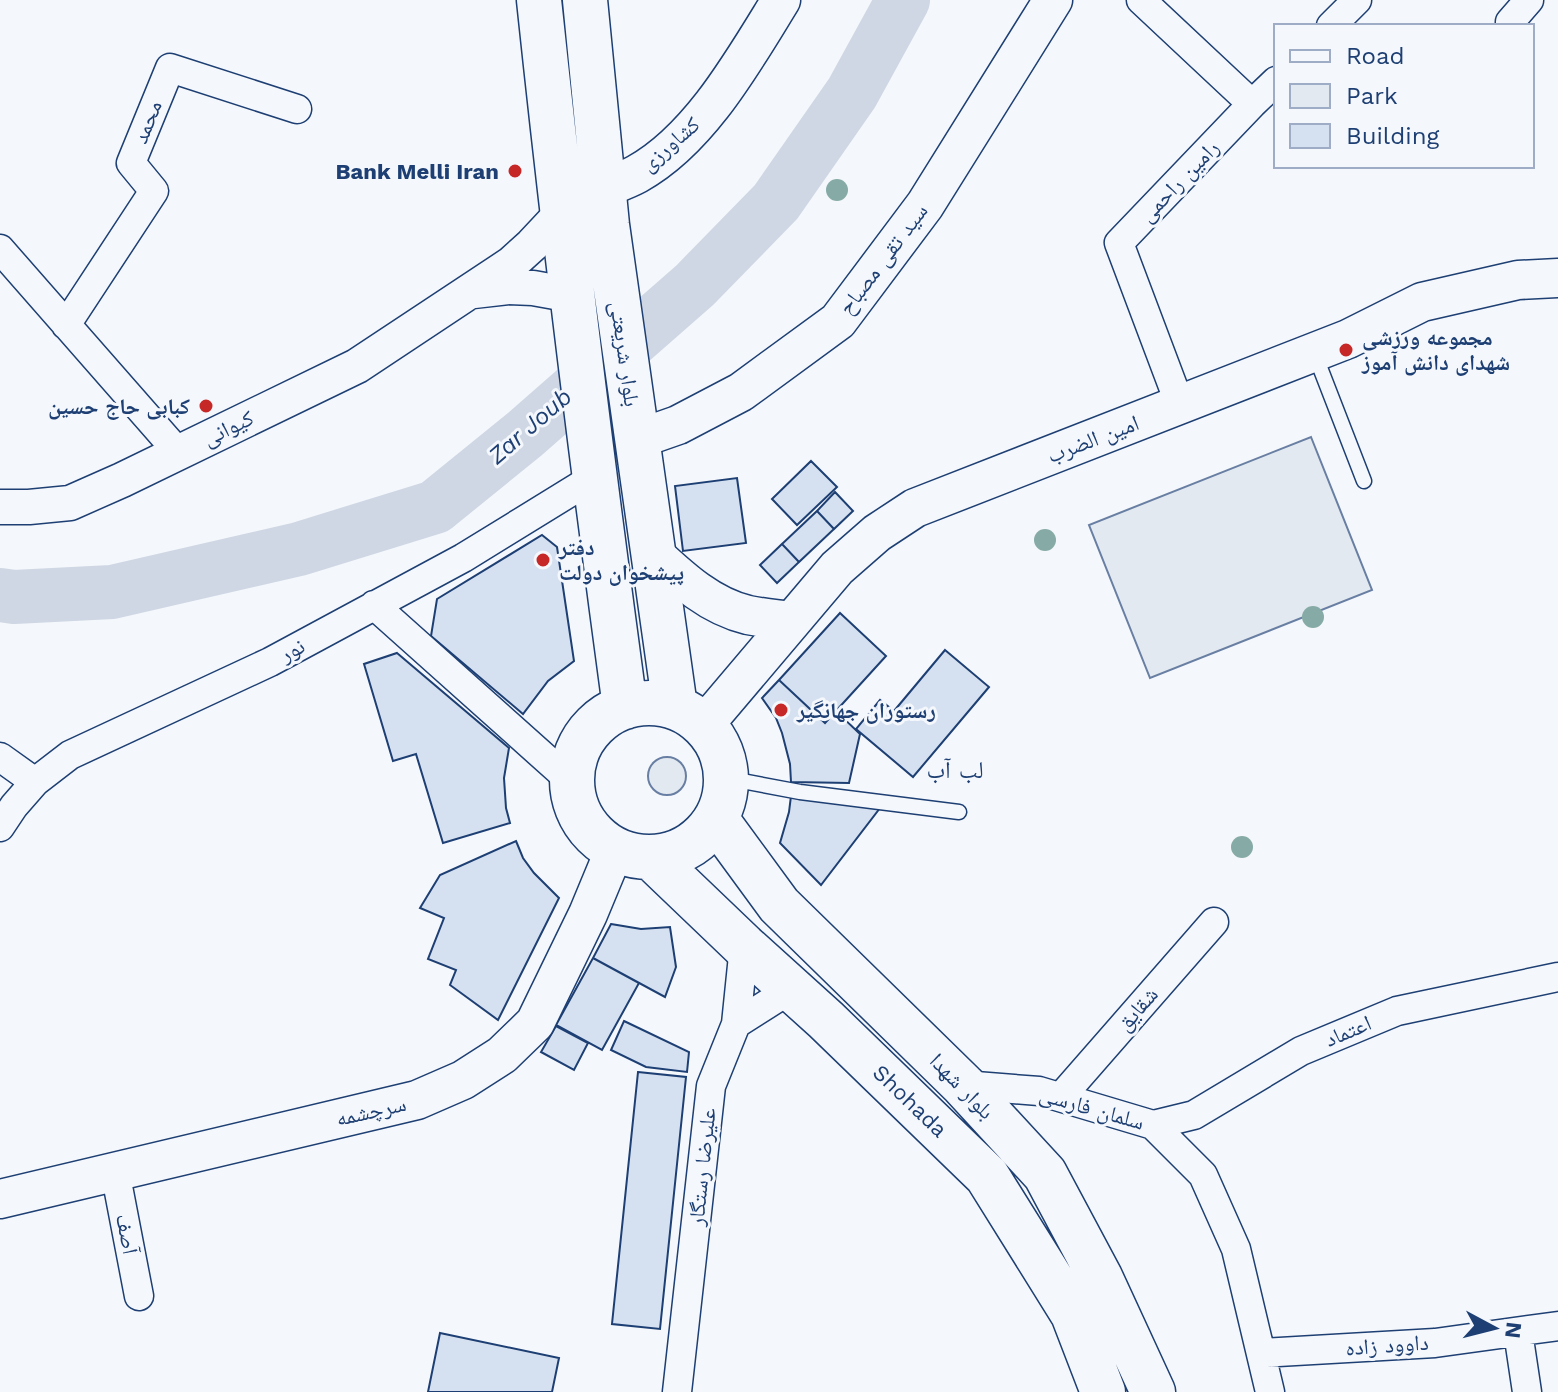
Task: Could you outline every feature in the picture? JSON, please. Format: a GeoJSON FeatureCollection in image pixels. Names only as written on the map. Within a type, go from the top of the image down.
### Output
{"type":"FeatureCollection","features":[{"type":"Feature","properties":{"kind":"main road"},"geometry":{"type":"LineString","coordinates":[[539,0],[592,463],[625,707]]}},
{"type":"Feature","properties":{"kind":"main road","name":"بلوار شریعتی"},"geometry":{"type":"LineString","coordinates":[[585,0],[604,207],[654,554],[689,716]]}},
{"type":"Feature","properties":{"kind":"main road","name":"کشاورزی"},"geometry":{"type":"LineString","coordinates":[[604,207],[622,158],[664,121],[704,78],[756,0]]}},
{"type":"Feature","properties":{"kind":"main road","name":"کشاورزی"},"geometry":{"type":"LineString","coordinates":[[604,207],[637,174],[666,153],[701,120],[737,73],[781,0]]}},
{"type":"Feature","properties":{"kind":"main road","name":"سید تقی مصباح"},"geometry":{"type":"LineString","coordinates":[[636,428],[678,425],[741,392],[838,321],[925,205],[1053,0]]}},
{"type":"Feature","properties":{"kind":"main road"},"geometry":{"type":"LineString","coordinates":[[562,213],[604,207]]}},
{"type":"Feature","properties":{"kind":"main road","name":"امین الضرب"},"geometry":{"type":"LineString","coordinates":[[689,716],[792,621],[837,568],[877,533],[915,508],[1348,339],[1422,302],[1518,280],[1558,278]]}},
{"type":"Feature","properties":{"kind":"main road"},"geometry":{"type":"LineString","coordinates":[[654,554],[684,582],[719,604],[745,614],[792,621]]}},
{"type":"Feature","properties":{"kind":"main road"},"geometry":{"type":"LineString","coordinates":[[641,703],[658,703],[689,716],[720,749],[721,799],[699,839],[677,852],[634,854],[605,844],[587,827],[576,806],[572,782],[575,758],[586,736],[603,718],[641,703]]}},
{"type":"Feature","properties":{"kind":"main road","name":"بلوار شهدا"},"geometry":{"type":"LineString","coordinates":[[721,799],[779,905],[963,1085],[1045,1174],[1100,1277],[1153,1392]]}},
{"type":"Feature","properties":{"kind":"main road","name":"Shohada"},"geometry":{"type":"LineString","coordinates":[[634,854],[826,1020],[987,1176],[1073,1314],[1103,1392]]}},
{"type":"Feature","properties":{"kind":"main road","name":"سرچشمه"},"geometry":{"type":"LineString","coordinates":[[0,1199],[417,1100],[463,1080],[502,1055],[535,1023],[588,914],[634,854]]}},
{"type":"Feature","properties":{"kind":"street"},"geometry":{"type":"LineString","coordinates":[[1141,0],[1252,104],[1274,83]]}},
{"type":"Feature","properties":{"kind":"street"},"geometry":{"type":"LineString","coordinates":[[1333,24],[1357,0]]}},
{"type":"Feature","properties":{"kind":"street"},"geometry":{"type":"LineString","coordinates":[[1510,22],[1529,0]]}},
{"type":"Feature","properties":{"kind":"street","name":"محمد"},"geometry":{"type":"LineString","coordinates":[[66,325],[154,191],[131,163],[170,68],[297,109]]}},
{"type":"Feature","properties":{"kind":"street","name":"رامین راحمی"},"geometry":{"type":"LineString","coordinates":[[1180,405],[1119,243],[1252,104]]}},
{"type":"Feature","properties":{"kind":"street","name":"کیوانی"},"geometry":{"type":"LineString","coordinates":[[0,249],[178,452],[357,366],[511,264],[562,213]]}},
{"type":"Feature","properties":{"kind":"street"},"geometry":{"type":"LineString","coordinates":[[470,292],[508,287],[572,295]]}},
{"type":"Feature","properties":{"kind":"street"},"geometry":{"type":"LineString","coordinates":[[0,507],[70,503],[178,452]]}},
{"type":"Feature","properties":{"kind":"street","name":"نور"},"geometry":{"type":"LineString","coordinates":[[0,827],[35,782],[70,755],[270,662],[463,558],[592,463]]}},
{"type":"Feature","properties":{"kind":"street"},"geometry":{"type":"LineString","coordinates":[[374,605],[572,782]]}},
{"type":"Feature","properties":{"kind":"street"},"geometry":{"type":"LineString","coordinates":[[0,757],[35,782]]}},
{"type":"Feature","properties":{"kind":"street","name":"شقایق"},"geometry":{"type":"LineString","coordinates":[[1061,1097],[1214,922]]}},
{"type":"Feature","properties":{"kind":"street","name":"علیرضا رستگار"},"geometry":{"type":"LineString","coordinates":[[677,1392],[711,1086],[736,1024],[744,946]]}},
{"type":"Feature","properties":{"kind":"street","name":"اعتماد"},"geometry":{"type":"LineString","coordinates":[[1153,1125],[1194,1115],[1301,1051],[1397,1011],[1558,977]]}},
{"type":"Feature","properties":{"kind":"street"},"geometry":{"type":"LineString","coordinates":[[736,1024],[791,989]]}},
{"type":"Feature","properties":{"kind":"street","name":"سلمان فارسی"},"geometry":{"type":"LineString","coordinates":[[963,1085],[1039,1091],[1153,1125],[1203,1175],[1236,1249],[1270,1392]]}},
{"type":"Feature","properties":{"kind":"street","name":"آصف"},"geometry":{"type":"LineString","coordinates":[[115,1171],[139,1296]]}},
{"type":"Feature","properties":{"kind":"street","name":"داوود زاده"},"geometry":{"type":"LineString","coordinates":[[1262,1353],[1435,1343],[1558,1326]]}},
{"type":"Feature","properties":{"kind":"street"},"geometry":{"type":"LineString","coordinates":[[1518,1332],[1527,1392]]}},
{"type":"Feature","properties":{"kind":"lane"},"geometry":{"type":"LineString","coordinates":[[1314,352],[1364,481]]}},
{"type":"Feature","properties":{"kind":"lane"},"geometry":{"type":"LineString","coordinates":[[721,799],[800,792],[959,812]]}},
{"type":"Feature","properties":{"kind":"green space"},"geometry":{"type":"Polygon","coordinates":[[[1311,437],[1372,590],[1150,678],[1089,525],[1311,437]]]}},
{"type":"Feature","properties":{"kind":"green space"},"geometry":{"type":"Polygon","coordinates":[[[667,757],[680,763],[686,776],[680,789],[667,795],[654,789],[648,776],[654,763],[667,757]]]}},
{"type":"Feature","properties":{"kind":"building"},"geometry":{"type":"Polygon","coordinates":[[[811,461],[837,487],[797,525],[772,499],[811,461]]]}},
{"type":"Feature","properties":{"kind":"building"},"geometry":{"type":"Polygon","coordinates":[[[737,478],[746,543],[683,551],[675,486],[737,478]]]}},
{"type":"Feature","properties":{"kind":"building"},"geometry":{"type":"Polygon","coordinates":[[[835,492],[853,511],[834,529],[817,511],[835,492]]]}},
{"type":"Feature","properties":{"kind":"building"},"geometry":{"type":"Polygon","coordinates":[[[817,511],[834,529],[799,562],[782,544],[817,511]]]}},
{"type":"Feature","properties":{"kind":"building"},"geometry":{"type":"Polygon","coordinates":[[[542,535],[557,547],[574,661],[548,681],[523,714],[431,636],[437,599],[542,535]]]}},
{"type":"Feature","properties":{"kind":"building"},"geometry":{"type":"Polygon","coordinates":[[[782,544],[799,562],[777,583],[760,565],[782,544]]]}},
{"type":"Feature","properties":{"kind":"building"},"geometry":{"type":"Polygon","coordinates":[[[840,613],[886,656],[825,723],[779,680],[840,613]]]}},
{"type":"Feature","properties":{"kind":"building"},"geometry":{"type":"Polygon","coordinates":[[[945,650],[989,687],[913,777],[856,729],[880,700],[894,711],[945,650]]]}},
{"type":"Feature","properties":{"kind":"building"},"geometry":{"type":"Polygon","coordinates":[[[397,653],[509,748],[504,778],[510,823],[443,843],[416,754],[393,761],[364,664],[397,653]]]}},
{"type":"Feature","properties":{"kind":"building"},"geometry":{"type":"Polygon","coordinates":[[[779,680],[825,723],[836,711],[860,734],[849,783],[791,782],[782,733],[762,698],[779,680]]]}},
{"type":"Feature","properties":{"kind":"building"},"geometry":{"type":"Polygon","coordinates":[[[791,796],[880,808],[821,885],[780,843],[791,796]]]}},
{"type":"Feature","properties":{"kind":"building"},"geometry":{"type":"Polygon","coordinates":[[[516,841],[534,873],[559,898],[498,1020],[450,985],[456,970],[428,959],[444,918],[420,908],[440,875],[516,841]]]}},
{"type":"Feature","properties":{"kind":"building"},"geometry":{"type":"Polygon","coordinates":[[[611,924],[641,929],[670,927],[676,967],[665,997],[593,958],[611,924]]]}},
{"type":"Feature","properties":{"kind":"building"},"geometry":{"type":"Polygon","coordinates":[[[593,958],[639,983],[602,1050],[556,1025],[593,958]]]}},
{"type":"Feature","properties":{"kind":"building"},"geometry":{"type":"Polygon","coordinates":[[[624,1021],[689,1052],[687,1072],[646,1067],[611,1050],[624,1021]]]}},
{"type":"Feature","properties":{"kind":"building"},"geometry":{"type":"Polygon","coordinates":[[[556,1026],[588,1043],[574,1070],[541,1052],[556,1026]]]}},
{"type":"Feature","properties":{"kind":"building"},"geometry":{"type":"Polygon","coordinates":[[[638,1072],[686,1077],[660,1329],[612,1324],[638,1072]]]}},
{"type":"Feature","properties":{"kind":"building"},"geometry":{"type":"Polygon","coordinates":[[[440,1333],[559,1358],[552,1392],[428,1392],[440,1333]]]}},
{"type":"Feature","properties":{"kind":"waterway","name":"Zar Joub"},"geometry":{"type":"LineString","coordinates":[[0,595],[112,592],[299,549],[435,507],[525,434],[695,285],[776,202],[852,93],[903,0]]}},
{"type":"Feature","properties":{"kind":"place","name":"Bank Melli Iran"},"geometry":{"type":"Point","coordinates":[515,171]}},
{"type":"Feature","properties":{"kind":"place","name":"مجموعه ورزشی شهدای دانش آموز"},"geometry":{"type":"Point","coordinates":[1346,350]}},
{"type":"Feature","properties":{"kind":"place","name":"کبابی حاج حسین"},"geometry":{"type":"Point","coordinates":[206,406]}},
{"type":"Feature","properties":{"kind":"place","name":"دفتر پیشخوان دولت"},"geometry":{"type":"Point","coordinates":[543,560]}},
{"type":"Feature","properties":{"kind":"place","name":"رستوران جهانگیر"},"geometry":{"type":"Point","coordinates":[781,710]}},
{"type":"Feature","properties":{"kind":"district","name":"لب آب"},"geometry":{"type":"Point","coordinates":[955,770]}}]}
